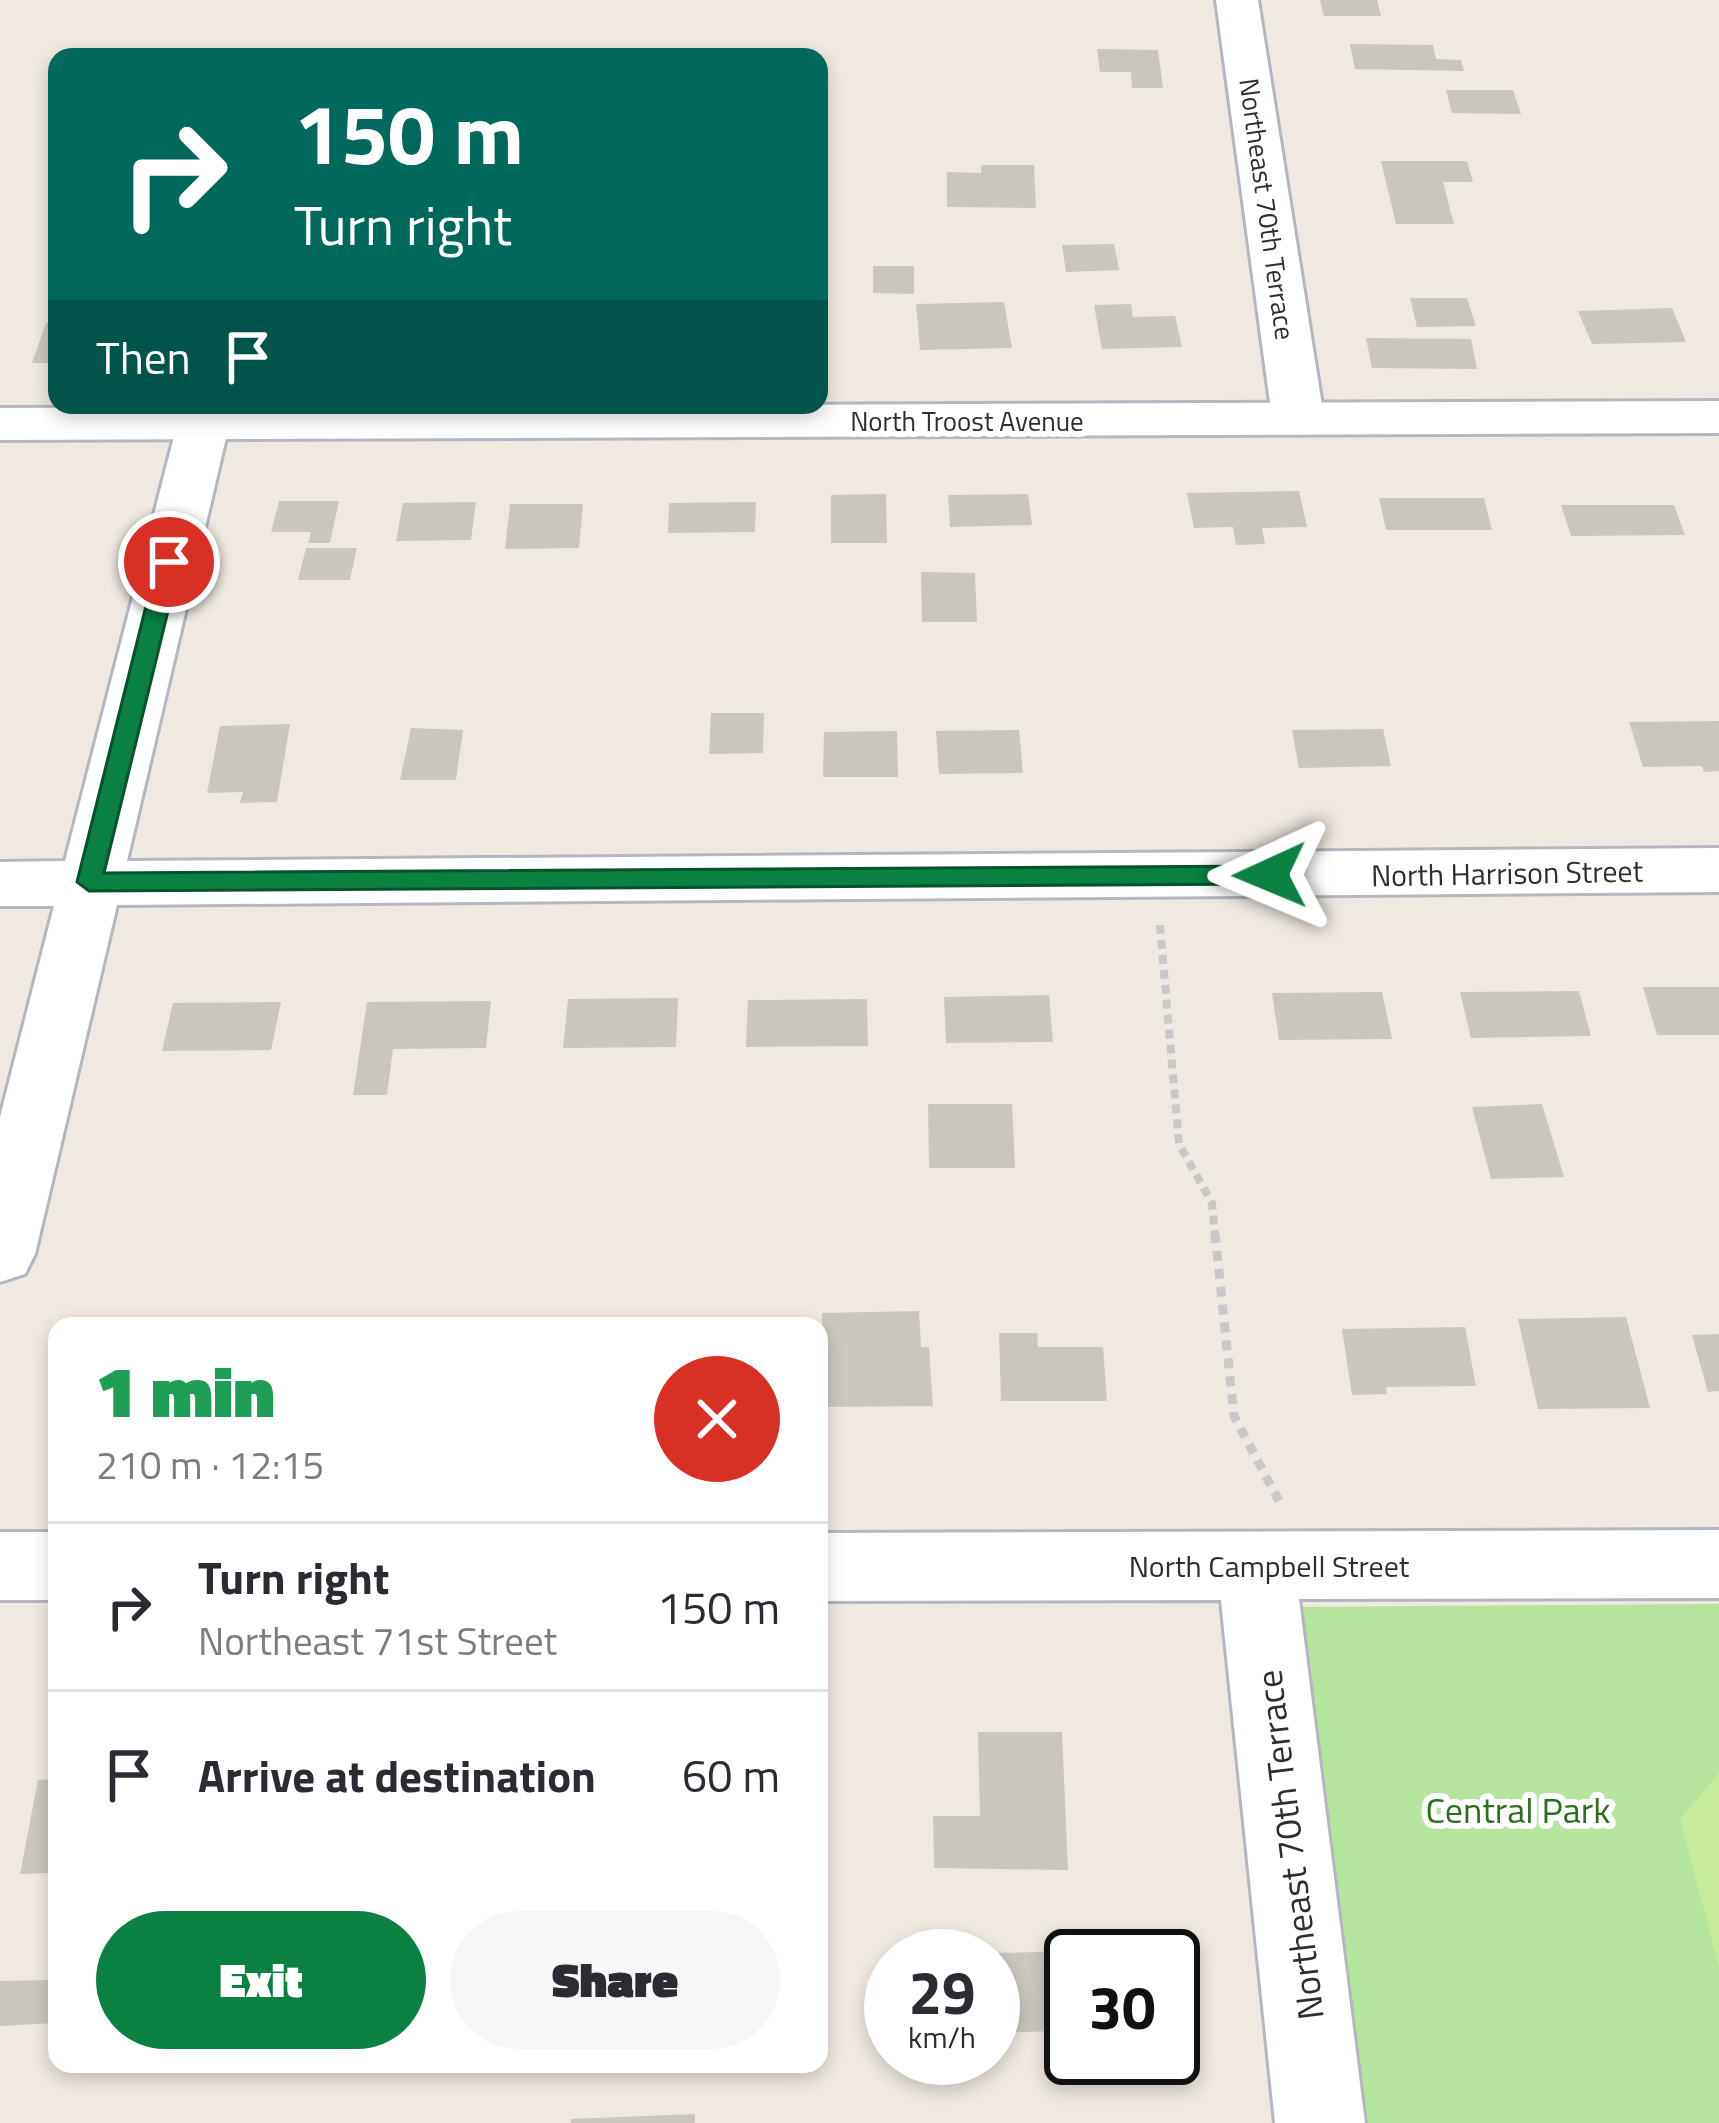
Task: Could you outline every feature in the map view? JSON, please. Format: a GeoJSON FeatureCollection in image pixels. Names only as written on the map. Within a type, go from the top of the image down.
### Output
{"type":"FeatureCollection","features":[{"type":"Feature","properties":{"kind":"street","name":"Northeast 70th Terrace"},"geometry":{"type":"LineString","coordinates":[[1237,0],[1298,418]]}},
{"type":"Feature","properties":{"kind":"street","name":"North Troost Avenue"},"geometry":{"type":"LineString","coordinates":[[0,424],[1719,417]]}},
{"type":"Feature","properties":{"kind":"street"},"geometry":{"type":"LineString","coordinates":[[0,1254],[202,424]]}},
{"type":"Feature","properties":{"kind":"street","name":"North Harrison Street"},"geometry":{"type":"LineString","coordinates":[[0,884],[1719,870]]}},
{"type":"Feature","properties":{"kind":"street","name":"North Campbell Street"},"geometry":{"type":"LineString","coordinates":[[828,1567],[1719,1564]]}},
{"type":"Feature","properties":{"kind":"street"},"geometry":{"type":"LineString","coordinates":[[0,1566],[48,1566]]}},
{"type":"Feature","properties":{"kind":"street","name":"Northeast 70th Terrace"},"geometry":{"type":"LineString","coordinates":[[1280,1567],[1321,2123]]}},
{"type":"Feature","properties":{"kind":"path"},"geometry":{"type":"LineString","coordinates":[[1156,876],[1178,1120],[1175,1135],[1181,1158],[1204,1183],[1212,1203],[1234,1417],[1291,1521],[1280,1567]]}},
{"type":"Feature","properties":{"kind":"green space","name":"Central Park"},"geometry":{"type":"Polygon","coordinates":[[[1719,1604],[1719,2123],[1358,2123],[1288,1607],[1719,1604]]]}},
{"type":"Feature","properties":{"kind":"green space"},"geometry":{"type":"Polygon","coordinates":[[[1719,1773],[1719,1967],[1680,1819],[1719,1773]]]}},
{"type":"Feature","properties":{"kind":"building"},"geometry":{"type":"Polygon","coordinates":[[[1320,0],[1377,0],[1381,16],[1324,16],[1320,0]]]}},
{"type":"Feature","properties":{"kind":"building"},"geometry":{"type":"Polygon","coordinates":[[[1350,44],[1433,45],[1436,59],[1461,60],[1464,71],[1355,69],[1350,44]]]}},
{"type":"Feature","properties":{"kind":"building"},"geometry":{"type":"Polygon","coordinates":[[[1097,49],[1158,50],[1163,88],[1132,88],[1131,72],[1100,72],[1097,49]]]}},
{"type":"Feature","properties":{"kind":"building"},"geometry":{"type":"Polygon","coordinates":[[[1446,90],[1513,90],[1521,114],[1452,113],[1446,90]]]}},
{"type":"Feature","properties":{"kind":"building"},"geometry":{"type":"Polygon","coordinates":[[[1381,161],[1467,161],[1473,182],[1443,182],[1454,224],[1396,224],[1381,161]]]}},
{"type":"Feature","properties":{"kind":"building"},"geometry":{"type":"Polygon","coordinates":[[[981,165],[1034,165],[1036,208],[947,207],[947,172],[981,173],[981,165]]]}},
{"type":"Feature","properties":{"kind":"building"},"geometry":{"type":"Polygon","coordinates":[[[1114,244],[1119,270],[1066,272],[1062,245],[1114,244]]]}},
{"type":"Feature","properties":{"kind":"building"},"geometry":{"type":"Polygon","coordinates":[[[873,266],[914,266],[914,294],[873,293],[873,266]]]}},
{"type":"Feature","properties":{"kind":"building"},"geometry":{"type":"Polygon","coordinates":[[[1410,298],[1467,298],[1476,326],[1417,327],[1410,298]]]}},
{"type":"Feature","properties":{"kind":"building"},"geometry":{"type":"Polygon","coordinates":[[[1004,302],[1012,348],[920,350],[916,304],[1004,302]]]}},
{"type":"Feature","properties":{"kind":"building"},"geometry":{"type":"Polygon","coordinates":[[[1131,304],[1133,317],[1175,316],[1182,347],[1102,349],[1094,305],[1131,304]]]}},
{"type":"Feature","properties":{"kind":"building"},"geometry":{"type":"Polygon","coordinates":[[[1672,308],[1686,342],[1592,344],[1578,311],[1672,308]]]}},
{"type":"Feature","properties":{"kind":"building"},"geometry":{"type":"Polygon","coordinates":[[[46,323],[48,323],[48,363],[32,363],[46,323]]]}},
{"type":"Feature","properties":{"kind":"building"},"geometry":{"type":"Polygon","coordinates":[[[1366,338],[1471,339],[1477,369],[1372,368],[1366,338]]]}},
{"type":"Feature","properties":{"kind":"building"},"geometry":{"type":"Polygon","coordinates":[[[1299,491],[1307,527],[1262,528],[1265,544],[1236,545],[1233,527],[1194,528],[1187,493],[1299,491]]]}},
{"type":"Feature","properties":{"kind":"building"},"geometry":{"type":"Polygon","coordinates":[[[886,494],[887,543],[831,543],[831,495],[886,494]]]}},
{"type":"Feature","properties":{"kind":"building"},"geometry":{"type":"Polygon","coordinates":[[[1028,494],[1032,525],[950,527],[948,495],[1028,494]]]}},
{"type":"Feature","properties":{"kind":"building"},"geometry":{"type":"Polygon","coordinates":[[[1379,498],[1484,498],[1492,530],[1386,530],[1379,498]]]}},
{"type":"Feature","properties":{"kind":"building"},"geometry":{"type":"Polygon","coordinates":[[[279,501],[339,501],[330,543],[308,543],[311,532],[271,532],[279,501]]]}},
{"type":"Feature","properties":{"kind":"building"},"geometry":{"type":"Polygon","coordinates":[[[476,502],[471,540],[396,541],[403,503],[476,502]]]}},
{"type":"Feature","properties":{"kind":"building"},"geometry":{"type":"Polygon","coordinates":[[[756,502],[755,532],[668,533],[669,503],[756,502]]]}},
{"type":"Feature","properties":{"kind":"building"},"geometry":{"type":"Polygon","coordinates":[[[510,504],[583,504],[579,548],[505,549],[510,504]]]}},
{"type":"Feature","properties":{"kind":"building"},"geometry":{"type":"Polygon","coordinates":[[[1561,505],[1674,505],[1685,535],[1571,536],[1561,505]]]}},
{"type":"Feature","properties":{"kind":"building"},"geometry":{"type":"Polygon","coordinates":[[[306,548],[357,548],[350,580],[298,580],[306,548]]]}},
{"type":"Feature","properties":{"kind":"building"},"geometry":{"type":"Polygon","coordinates":[[[921,572],[975,573],[977,622],[922,622],[921,572]]]}},
{"type":"Feature","properties":{"kind":"building"},"geometry":{"type":"Polygon","coordinates":[[[711,713],[764,713],[763,753],[709,754],[711,713]]]}},
{"type":"Feature","properties":{"kind":"building"},"geometry":{"type":"Polygon","coordinates":[[[1719,721],[1719,771],[1704,772],[1702,766],[1643,767],[1629,722],[1719,721]]]}},
{"type":"Feature","properties":{"kind":"building"},"geometry":{"type":"Polygon","coordinates":[[[290,724],[277,802],[240,803],[243,792],[207,793],[220,726],[290,724]]]}},
{"type":"Feature","properties":{"kind":"building"},"geometry":{"type":"Polygon","coordinates":[[[411,728],[463,730],[456,780],[400,780],[411,728]]]}},
{"type":"Feature","properties":{"kind":"building"},"geometry":{"type":"Polygon","coordinates":[[[1383,729],[1391,766],[1299,768],[1292,730],[1383,729]]]}},
{"type":"Feature","properties":{"kind":"building"},"geometry":{"type":"Polygon","coordinates":[[[1019,730],[1023,773],[939,774],[936,731],[1019,730]]]}},
{"type":"Feature","properties":{"kind":"building"},"geometry":{"type":"Polygon","coordinates":[[[897,731],[898,777],[823,777],[824,732],[897,731]]]}},
{"type":"Feature","properties":{"kind":"building"},"geometry":{"type":"Polygon","coordinates":[[[1643,987],[1719,987],[1719,1035],[1657,1035],[1643,987]]]}},
{"type":"Feature","properties":{"kind":"building"},"geometry":{"type":"Polygon","coordinates":[[[1579,991],[1591,1036],[1471,1038],[1460,992],[1579,991]]]}},
{"type":"Feature","properties":{"kind":"building"},"geometry":{"type":"Polygon","coordinates":[[[1382,992],[1392,1039],[1279,1040],[1272,993],[1382,992]]]}},
{"type":"Feature","properties":{"kind":"building"},"geometry":{"type":"Polygon","coordinates":[[[1049,995],[1053,1042],[946,1043],[944,997],[1049,995]]]}},
{"type":"Feature","properties":{"kind":"building"},"geometry":{"type":"Polygon","coordinates":[[[678,998],[676,1047],[563,1048],[568,999],[678,998]]]}},
{"type":"Feature","properties":{"kind":"building"},"geometry":{"type":"Polygon","coordinates":[[[867,999],[868,1046],[746,1047],[748,1000],[867,999]]]}},
{"type":"Feature","properties":{"kind":"building"},"geometry":{"type":"Polygon","coordinates":[[[491,1001],[486,1048],[393,1049],[387,1095],[353,1095],[367,1002],[491,1001]]]}},
{"type":"Feature","properties":{"kind":"building"},"geometry":{"type":"Polygon","coordinates":[[[281,1002],[271,1050],[162,1051],[173,1003],[281,1002]]]}},
{"type":"Feature","properties":{"kind":"building"},"geometry":{"type":"Polygon","coordinates":[[[928,1104],[1012,1104],[1015,1168],[929,1168],[928,1104]]]}},
{"type":"Feature","properties":{"kind":"building"},"geometry":{"type":"Polygon","coordinates":[[[1542,1104],[1564,1177],[1491,1179],[1472,1107],[1542,1104]]]}},
{"type":"Feature","properties":{"kind":"building"},"geometry":{"type":"Polygon","coordinates":[[[919,1311],[921,1347],[929,1347],[933,1406],[828,1407],[828,1317],[822,1313],[919,1311]]]}},
{"type":"Feature","properties":{"kind":"building"},"geometry":{"type":"Polygon","coordinates":[[[1626,1317],[1650,1408],[1538,1409],[1518,1319],[1626,1317]]]}},
{"type":"Feature","properties":{"kind":"building"},"geometry":{"type":"Polygon","coordinates":[[[1465,1327],[1476,1386],[1386,1387],[1387,1394],[1352,1395],[1342,1329],[1465,1327]]]}},
{"type":"Feature","properties":{"kind":"building"},"geometry":{"type":"Polygon","coordinates":[[[999,1333],[1037,1333],[1038,1347],[1103,1347],[1107,1401],[1001,1401],[999,1333]]]}},
{"type":"Feature","properties":{"kind":"building"},"geometry":{"type":"Polygon","coordinates":[[[1719,1334],[1719,1391],[1708,1392],[1692,1335],[1719,1334]]]}},
{"type":"Feature","properties":{"kind":"building"},"geometry":{"type":"Polygon","coordinates":[[[978,1732],[1062,1732],[1068,1870],[934,1868],[933,1816],[980,1816],[978,1732]]]}},
{"type":"Feature","properties":{"kind":"building"},"geometry":{"type":"Polygon","coordinates":[[[48,1779],[48,1873],[20,1874],[38,1780],[48,1779]]]}},
{"type":"Feature","properties":{"kind":"building"},"geometry":{"type":"Polygon","coordinates":[[[1020,1952],[1044,1952],[1044,2031],[1020,2032],[1020,1952]]]}},
{"type":"Feature","properties":{"kind":"building"},"geometry":{"type":"Polygon","coordinates":[[[48,1980],[48,2023],[0,2026],[0,1981],[48,1980]]]}},
{"type":"Feature","properties":{"kind":"building"},"geometry":{"type":"Polygon","coordinates":[[[695,2114],[695,2123],[571,2123],[571,2119],[695,2114]]]}},
{"type":"Feature","properties":{"kind":"route"},"geometry":{"type":"LineString","coordinates":[[169,562],[89,882],[1270,875]]}}]}
